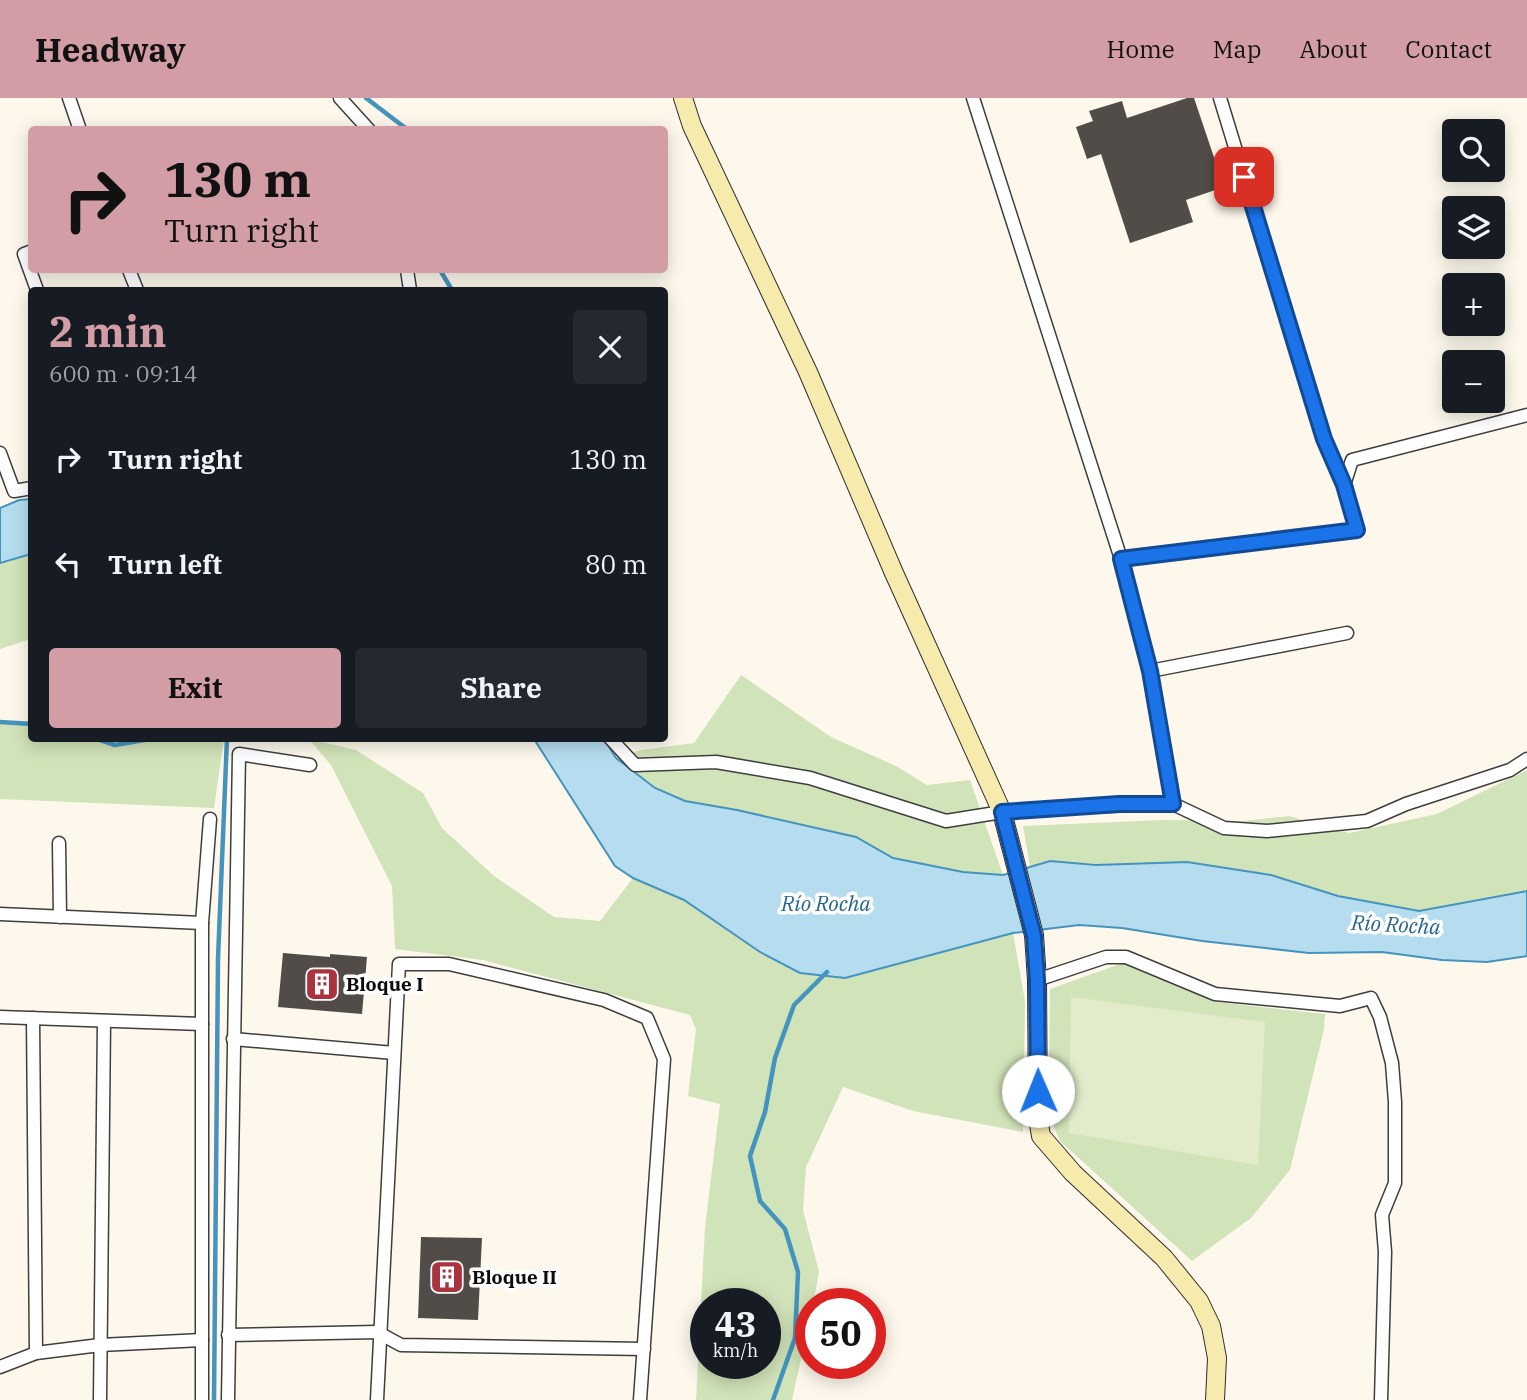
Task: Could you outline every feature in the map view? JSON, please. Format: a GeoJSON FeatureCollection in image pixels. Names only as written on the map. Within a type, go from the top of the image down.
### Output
{"type":"FeatureCollection","features":[{"type":"Feature","properties":{"kind":"main road"},"geometry":{"type":"LineString","coordinates":[[683,98],[692,125],[808,372],[894,573],[1002,812],[1034,936],[1038,1118],[1041,1136],[1073,1173],[1164,1258],[1199,1301],[1211,1326],[1217,1358],[1215,1400]]}},
{"type":"Feature","properties":{"kind":"street"},"geometry":{"type":"LineString","coordinates":[[69,98],[79,126]]}},
{"type":"Feature","properties":{"kind":"street"},"geometry":{"type":"LineString","coordinates":[[340,98],[365,126]]}},
{"type":"Feature","properties":{"kind":"street"},"geometry":{"type":"LineString","coordinates":[[973,98],[1121,559],[1150,671],[1173,804]]}},
{"type":"Feature","properties":{"kind":"street"},"geometry":{"type":"LineString","coordinates":[[1121,559],[1357,530],[1344,485],[1324,439],[1220,98]]}},
{"type":"Feature","properties":{"kind":"street"},"geometry":{"type":"LineString","coordinates":[[1344,485],[1352,460],[1527,415]]}},
{"type":"Feature","properties":{"kind":"street"},"geometry":{"type":"LineString","coordinates":[[0,453],[14,491],[28,489]]}},
{"type":"Feature","properties":{"kind":"street"},"geometry":{"type":"LineString","coordinates":[[1150,671],[1347,633]]}},
{"type":"Feature","properties":{"kind":"street"},"geometry":{"type":"LineString","coordinates":[[614,742],[635,765],[716,762],[810,778],[946,821],[1002,812],[1119,804],[1173,804],[1224,828],[1267,831],[1367,821],[1406,804],[1510,770],[1527,759]]}},
{"type":"Feature","properties":{"kind":"street"},"geometry":{"type":"LineString","coordinates":[[228,1400],[240,754],[310,765]]}},
{"type":"Feature","properties":{"kind":"street"},"geometry":{"type":"LineString","coordinates":[[202,1400],[202,922],[210,819]]}},
{"type":"Feature","properties":{"kind":"street"},"geometry":{"type":"LineString","coordinates":[[60,843],[60,917]]}},
{"type":"Feature","properties":{"kind":"street"},"geometry":{"type":"LineString","coordinates":[[0,914],[202,922]]}},
{"type":"Feature","properties":{"kind":"street"},"geometry":{"type":"LineString","coordinates":[[1037,980],[1106,957],[1126,957],[1215,994],[1340,1006],[1371,998],[1380,1017],[1392,1063],[1395,1102],[1395,1183],[1382,1215],[1385,1252],[1381,1400]]}},
{"type":"Feature","properties":{"kind":"street"},"geometry":{"type":"LineString","coordinates":[[377,1400],[399,964],[449,964],[604,1000],[647,1018],[664,1059],[640,1400]]}},
{"type":"Feature","properties":{"kind":"street"},"geometry":{"type":"LineString","coordinates":[[0,1017],[202,1024]]}},
{"type":"Feature","properties":{"kind":"street"},"geometry":{"type":"LineString","coordinates":[[33,1018],[36,1353]]}},
{"type":"Feature","properties":{"kind":"street"},"geometry":{"type":"LineString","coordinates":[[100,1400],[104,1021]]}},
{"type":"Feature","properties":{"kind":"street"},"geometry":{"type":"LineString","coordinates":[[233,1039],[394,1053]]}},
{"type":"Feature","properties":{"kind":"street"},"geometry":{"type":"LineString","coordinates":[[228,1335],[377,1332],[401,1345],[644,1349]]}},
{"type":"Feature","properties":{"kind":"street"},"geometry":{"type":"LineString","coordinates":[[0,1367],[36,1353],[100,1345],[202,1340]]}},
{"type":"Feature","properties":{"kind":"green space"},"geometry":{"type":"Polygon","coordinates":[[[28,555],[28,640],[0,649],[0,563],[28,555]]]}},
{"type":"Feature","properties":{"kind":"green space"},"geometry":{"type":"Polygon","coordinates":[[[741,675],[831,737],[896,766],[927,785],[970,780],[1003,875],[963,872],[893,858],[856,837],[685,801],[655,788],[616,758],[641,750],[694,743],[741,675]]]}},
{"type":"Feature","properties":{"kind":"green space"},"geometry":{"type":"Polygon","coordinates":[[[0,722],[28,724],[28,742],[104,742],[115,745],[136,742],[224,742],[214,808],[0,799],[0,722]]]}},
{"type":"Feature","properties":{"kind":"green space"},"geometry":{"type":"Polygon","coordinates":[[[312,742],[356,750],[423,793],[442,828],[494,876],[554,917],[600,921],[633,878],[684,900],[760,952],[845,978],[1013,933],[1025,1001],[1023,1132],[913,1111],[843,1087],[806,1167],[803,1210],[819,1272],[816,1288],[795,1288],[797,1379],[792,1400],[696,1400],[697,1379],[781,1379],[781,1288],[702,1288],[705,1227],[720,1104],[688,1096],[696,1029],[690,1015],[483,960],[395,949],[392,886],[331,765],[312,742]]]}},
{"type":"Feature","properties":{"kind":"green space"},"geometry":{"type":"Polygon","coordinates":[[[1527,770],[1527,891],[1419,911],[1338,896],[1271,875],[1050,861],[1030,867],[1023,826],[1163,820],[1243,821],[1289,816],[1349,833],[1437,814],[1527,770]]]}},
{"type":"Feature","properties":{"kind":"green space"},"geometry":{"type":"Polygon","coordinates":[[[1123,963],[1216,1002],[1325,1014],[1324,1029],[1290,1170],[1251,1218],[1192,1261],[1060,1141],[1051,1120],[1050,989],[1123,963]]]}},
{"type":"Feature","properties":{"kind":"green space"},"geometry":{"type":"Polygon","coordinates":[[[1071,997],[1265,1022],[1258,1165],[1069,1133],[1071,997]]]}},
{"type":"Feature","properties":{"kind":"water"},"geometry":{"type":"Polygon","coordinates":[[[28,499],[28,555],[0,563],[0,508],[28,499]]]}},
{"type":"Feature","properties":{"kind":"water","name":"Río Rocha"},"geometry":{"type":"Polygon","coordinates":[[[536,742],[606,742],[616,758],[655,788],[685,801],[856,837],[893,858],[963,872],[1003,875],[1050,861],[1096,865],[1187,862],[1271,875],[1338,896],[1419,911],[1527,891],[1527,956],[1487,962],[1442,960],[1382,952],[1309,953],[1202,941],[1122,928],[1079,925],[1013,933],[845,978],[800,973],[760,952],[684,900],[633,878],[615,866],[536,742]]]}},
{"type":"Feature","properties":{"kind":"building"},"geometry":{"type":"Polygon","coordinates":[[[1194,98],[1224,187],[1186,200],[1193,222],[1130,243],[1101,154],[1087,159],[1076,127],[1093,121],[1089,111],[1122,101],[1127,118],[1194,98]]]}},
{"type":"Feature","properties":{"kind":"building","name":"Bloque I"},"geometry":{"type":"Polygon","coordinates":[[[283,953],[367,957],[362,1014],[278,1007],[283,953]]]}},
{"type":"Feature","properties":{"kind":"building","name":"Bloque II"},"geometry":{"type":"Polygon","coordinates":[[[421,1237],[482,1238],[478,1320],[418,1318],[421,1237]]]}},
{"type":"Feature","properties":{"kind":"waterway"},"geometry":{"type":"LineString","coordinates":[[366,98],[403,126]]}},
{"type":"Feature","properties":{"kind":"waterway"},"geometry":{"type":"LineString","coordinates":[[442,273],[450,287]]}},
{"type":"Feature","properties":{"kind":"waterway"},"geometry":{"type":"LineString","coordinates":[[0,722],[28,724]]}},
{"type":"Feature","properties":{"kind":"waterway"},"geometry":{"type":"LineString","coordinates":[[106,742],[115,745],[133,742]]}},
{"type":"Feature","properties":{"kind":"waterway"},"geometry":{"type":"LineString","coordinates":[[214,1400],[218,959],[227,742]]}},
{"type":"Feature","properties":{"kind":"waterway"},"geometry":{"type":"LineString","coordinates":[[773,1400],[795,1338],[798,1272],[785,1229],[760,1201],[750,1156],[765,1112],[775,1058],[794,1005],[827,972]]}},
{"type":"Feature","properties":{"kind":"place","name":"Bloque I"},"geometry":{"type":"Point","coordinates":[322,984]}},
{"type":"Feature","properties":{"kind":"place","name":"Bloque II"},"geometry":{"type":"Point","coordinates":[447,1277]}},
{"type":"Feature","properties":{"kind":"route"},"geometry":{"type":"LineString","coordinates":[[1038,1091],[1034,936],[1002,812],[1119,804],[1173,804],[1150,671],[1121,559],[1357,530],[1344,485],[1324,439],[1244,177]]}}]}
